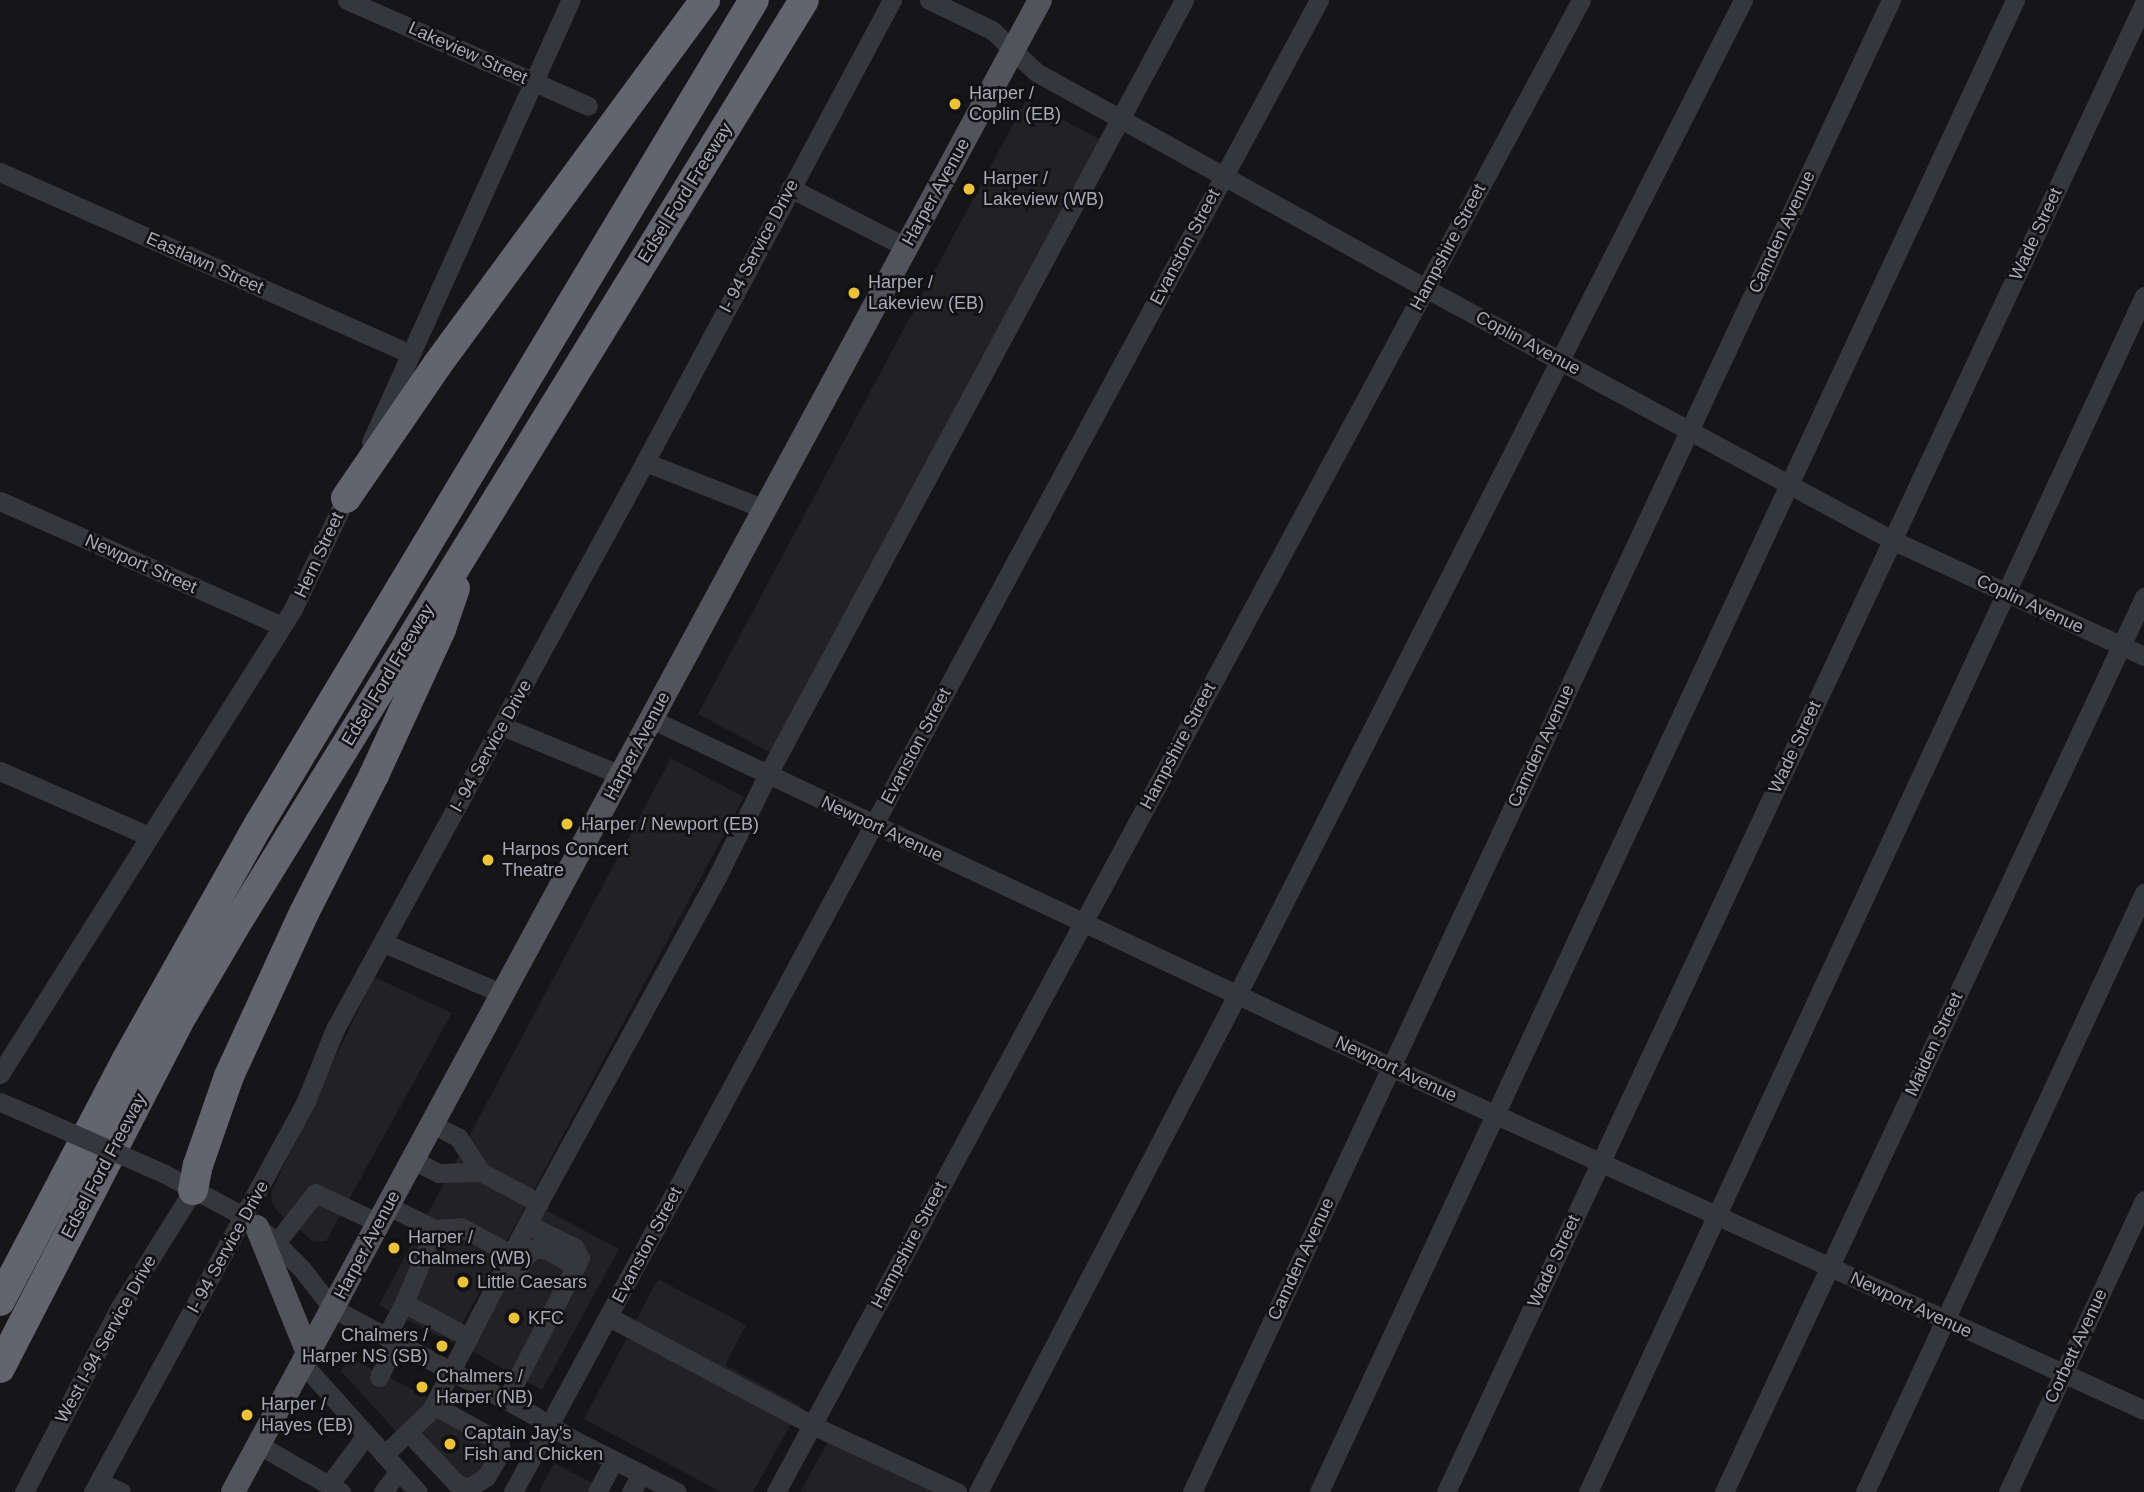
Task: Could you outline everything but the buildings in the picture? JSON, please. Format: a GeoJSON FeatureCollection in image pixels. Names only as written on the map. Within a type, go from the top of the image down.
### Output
{"type":"FeatureCollection","features":[{"type":"Feature","properties":{"kind":"highway"},"geometry":{"type":"LineString","coordinates":[[346,498],[437,365],[705,0]]}},
{"type":"Feature","properties":{"kind":"highway","name":"Edsel Ford Freeway"},"geometry":{"type":"LineString","coordinates":[[0,1301],[127,1059],[259,824],[754,0]]}},
{"type":"Feature","properties":{"kind":"highway","name":"Edsel Ford Freeway"},"geometry":{"type":"LineString","coordinates":[[0,1367],[182,1016],[475,532],[804,0]]}},
{"type":"Feature","properties":{"kind":"highway"},"geometry":{"type":"LineString","coordinates":[[193,1190],[198,1165],[229,1076],[304,912],[374,775],[441,629],[475,532]]}},
{"type":"Feature","properties":{"kind":"main road","name":"Harper Avenue"},"geometry":{"type":"LineString","coordinates":[[233,1492],[1040,0]]}},
{"type":"Feature","properties":{"kind":"main road"},"geometry":{"type":"LineString","coordinates":[[251,1222],[306,1358]]}},
{"type":"Feature","properties":{"kind":"street","name":"Lakeview Street"},"geometry":{"type":"LineString","coordinates":[[347,0],[588,106]]}},
{"type":"Feature","properties":{"kind":"street","name":"Hern Street"},"geometry":{"type":"LineString","coordinates":[[0,1074],[282,626],[310,577],[571,0]]}},
{"type":"Feature","properties":{"kind":"street","name":"I- 94 Service Drive"},"geometry":{"type":"LineString","coordinates":[[96,1487],[251,1222],[306,1101],[335,1029],[645,462],[892,0]]}},
{"type":"Feature","properties":{"kind":"street","name":"Coplin Avenue"},"geometry":{"type":"LineString","coordinates":[[929,0],[992,30],[1036,72],[1425,288],[1892,540],[2144,656]]}},
{"type":"Feature","properties":{"kind":"street"},"geometry":{"type":"LineString","coordinates":[[384,1455],[431,1409],[527,1224],[718,875],[768,774],[1184,0]]}},
{"type":"Feature","properties":{"kind":"street","name":"Evanston Street"},"geometry":{"type":"LineString","coordinates":[[513,1492],[1319,0]]}},
{"type":"Feature","properties":{"kind":"street","name":"Hampshire Street"},"geometry":{"type":"LineString","coordinates":[[776,1492],[1581,0]]}},
{"type":"Feature","properties":{"kind":"street"},"geometry":{"type":"LineString","coordinates":[[978,1492],[1237,995],[1743,0]]}},
{"type":"Feature","properties":{"kind":"street","name":"Camden Avenue"},"geometry":{"type":"LineString","coordinates":[[1192,1492],[1891,0]]}},
{"type":"Feature","properties":{"kind":"street"},"geometry":{"type":"LineString","coordinates":[[1319,1492],[1493,1114],[2015,0]]}},
{"type":"Feature","properties":{"kind":"street","name":"Wade Street"},"geometry":{"type":"LineString","coordinates":[[1446,1492],[2144,3]]}},
{"type":"Feature","properties":{"kind":"street","name":"Eastlawn Street"},"geometry":{"type":"LineString","coordinates":[[0,172],[411,355]]}},
{"type":"Feature","properties":{"kind":"street"},"geometry":{"type":"LineString","coordinates":[[790,188],[906,247]]}},
{"type":"Feature","properties":{"kind":"street"},"geometry":{"type":"LineString","coordinates":[[1588,1492],[2144,296]]}},
{"type":"Feature","properties":{"kind":"street"},"geometry":{"type":"LineString","coordinates":[[645,462],[765,509]]}},
{"type":"Feature","properties":{"kind":"street","name":"Newport Street"},"geometry":{"type":"LineString","coordinates":[[0,501],[282,626]]}},
{"type":"Feature","properties":{"kind":"street","name":"Maiden Street"},"geometry":{"type":"LineString","coordinates":[[1724,1492],[2144,597]]}},
{"type":"Feature","properties":{"kind":"street","name":"Newport Avenue"},"geometry":{"type":"LineString","coordinates":[[651,719],[1391,1067],[2144,1410]]}},
{"type":"Feature","properties":{"kind":"street"},"geometry":{"type":"LineString","coordinates":[[502,726],[621,775]]}},
{"type":"Feature","properties":{"kind":"street"},"geometry":{"type":"LineString","coordinates":[[0,771],[149,836]]}},
{"type":"Feature","properties":{"kind":"street"},"geometry":{"type":"LineString","coordinates":[[1865,1492],[1947,1321],[2144,893]]}},
{"type":"Feature","properties":{"kind":"street"},"geometry":{"type":"LineString","coordinates":[[384,943],[503,994]]}},
{"type":"Feature","properties":{"kind":"street"},"geometry":{"type":"LineString","coordinates":[[0,1102],[165,1174],[251,1222],[276,1243],[332,1308],[506,1400],[661,1487]]}},
{"type":"Feature","properties":{"kind":"street"},"geometry":{"type":"LineString","coordinates":[[432,1124],[458,1138],[481,1172],[539,1203]]}},
{"type":"Feature","properties":{"kind":"street"},"geometry":{"type":"LineString","coordinates":[[413,1160],[439,1173],[481,1172]]}},
{"type":"Feature","properties":{"kind":"street","name":"West I-94 Service Drive"},"geometry":{"type":"LineString","coordinates":[[24,1492],[120,1307],[193,1190]]}},
{"type":"Feature","properties":{"kind":"street"},"geometry":{"type":"LineString","coordinates":[[276,1243],[315,1193],[435,1229],[461,1227],[511,1254]]}},
{"type":"Feature","properties":{"kind":"street","name":"Corbett Avenue"},"geometry":{"type":"LineString","coordinates":[[2008,1492],[2144,1200]]}},
{"type":"Feature","properties":{"kind":"street"},"geometry":{"type":"LineString","coordinates":[[506,1400],[580,1258],[574,1247],[527,1224]]}},
{"type":"Feature","properties":{"kind":"street"},"geometry":{"type":"LineString","coordinates":[[379,1377],[390,1339],[435,1229]]}},
{"type":"Feature","properties":{"kind":"street"},"geometry":{"type":"LineString","coordinates":[[470,1334],[493,1313],[525,1257],[535,1248],[547,1250],[576,1266]]}},
{"type":"Feature","properties":{"kind":"street"},"geometry":{"type":"LineString","coordinates":[[404,1303],[470,1334]]}},
{"type":"Feature","properties":{"kind":"street"},"geometry":{"type":"LineString","coordinates":[[609,1317],[812,1425],[957,1492]]}},
{"type":"Feature","properties":{"kind":"street"},"geometry":{"type":"LineString","coordinates":[[306,1358],[366,1435],[418,1492]]}},
{"type":"Feature","properties":{"kind":"street"},"geometry":{"type":"LineString","coordinates":[[409,1433],[451,1478],[464,1477],[481,1466],[485,1456],[484,1446],[431,1409]]}},
{"type":"Feature","properties":{"kind":"street"},"geometry":{"type":"LineString","coordinates":[[259,1445],[335,1488],[366,1435]]}},
{"type":"Feature","properties":{"kind":"street"},"geometry":{"type":"LineString","coordinates":[[597,1492],[614,1460]]}},
{"type":"Feature","properties":{"kind":"street"},"geometry":{"type":"LineString","coordinates":[[383,1492],[399,1471]]}},
{"type":"Feature","properties":{"kind":"street"},"geometry":{"type":"LineString","coordinates":[[96,1487],[121,1492]]}},
{"type":"Feature","properties":{"kind":"street"},"geometry":{"type":"LineString","coordinates":[[631,1492],[661,1487]]}},
{"type":"Feature","properties":{"kind":"shaded area"},"geometry":{"type":"Polygon","coordinates":[[[1026,100],[1101,140],[773,754],[698,714],[1026,100]]]}},
{"type":"Feature","properties":{"kind":"shaded area"},"geometry":{"type":"Polygon","coordinates":[[[671,758],[744,797],[452,1343],[379,1305],[671,758]]]}},
{"type":"Feature","properties":{"kind":"shaded area"},"geometry":{"type":"Polygon","coordinates":[[[374,977],[452,1013],[326,1241],[314,1242],[277,1211],[272,1202],[272,1190],[374,977]]]}},
{"type":"Feature","properties":{"kind":"shaded area"},"geometry":{"type":"Polygon","coordinates":[[[544,1209],[619,1249],[542,1390],[468,1349],[544,1209]]]}},
{"type":"Feature","properties":{"kind":"shaded area"},"geometry":{"type":"Polygon","coordinates":[[[658,1279],[746,1325],[725,1365],[801,1406],[753,1492],[721,1492],[584,1419],[658,1279]]]}},
{"type":"Feature","properties":{"kind":"shaded area"},"geometry":{"type":"Polygon","coordinates":[[[349,1357],[511,1440],[481,1492],[451,1492],[341,1371],[349,1357]]]}},
{"type":"Feature","properties":{"kind":"shaded area"},"geometry":{"type":"Polygon","coordinates":[[[829,1440],[939,1492],[800,1492],[829,1440]]]}},
{"type":"Feature","properties":{"kind":"shaded area"},"geometry":{"type":"Polygon","coordinates":[[[554,1463],[610,1492],[539,1492],[554,1463]]]}},
{"type":"Feature","properties":{"kind":"place","name":"Harper / Coplin (EB)"},"geometry":{"type":"Point","coordinates":[955,104]}},
{"type":"Feature","properties":{"kind":"place","name":"Harper / Lakeview (WB)"},"geometry":{"type":"Point","coordinates":[969,189]}},
{"type":"Feature","properties":{"kind":"place","name":"Harper / Lakeview (EB)"},"geometry":{"type":"Point","coordinates":[854,293]}},
{"type":"Feature","properties":{"kind":"place","name":"Harper / Newport (EB)"},"geometry":{"type":"Point","coordinates":[567,824]}},
{"type":"Feature","properties":{"kind":"place","name":"Harpos Concert Theatre"},"geometry":{"type":"Point","coordinates":[488,860]}},
{"type":"Feature","properties":{"kind":"place","name":"Harper / Chalmers (WB)"},"geometry":{"type":"Point","coordinates":[394,1248]}},
{"type":"Feature","properties":{"kind":"place","name":"Little Caesars"},"geometry":{"type":"Point","coordinates":[463,1282]}},
{"type":"Feature","properties":{"kind":"place","name":"KFC"},"geometry":{"type":"Point","coordinates":[514,1318]}},
{"type":"Feature","properties":{"kind":"place","name":"Chalmers / Harper NS (SB)"},"geometry":{"type":"Point","coordinates":[442,1346]}},
{"type":"Feature","properties":{"kind":"place","name":"Chalmers / Harper (NB)"},"geometry":{"type":"Point","coordinates":[422,1387]}},
{"type":"Feature","properties":{"kind":"place","name":"Harper / Hayes (EB)"},"geometry":{"type":"Point","coordinates":[247,1415]}},
{"type":"Feature","properties":{"kind":"place","name":"Captain Jay's Fish and Chicken"},"geometry":{"type":"Point","coordinates":[450,1444]}}]}
